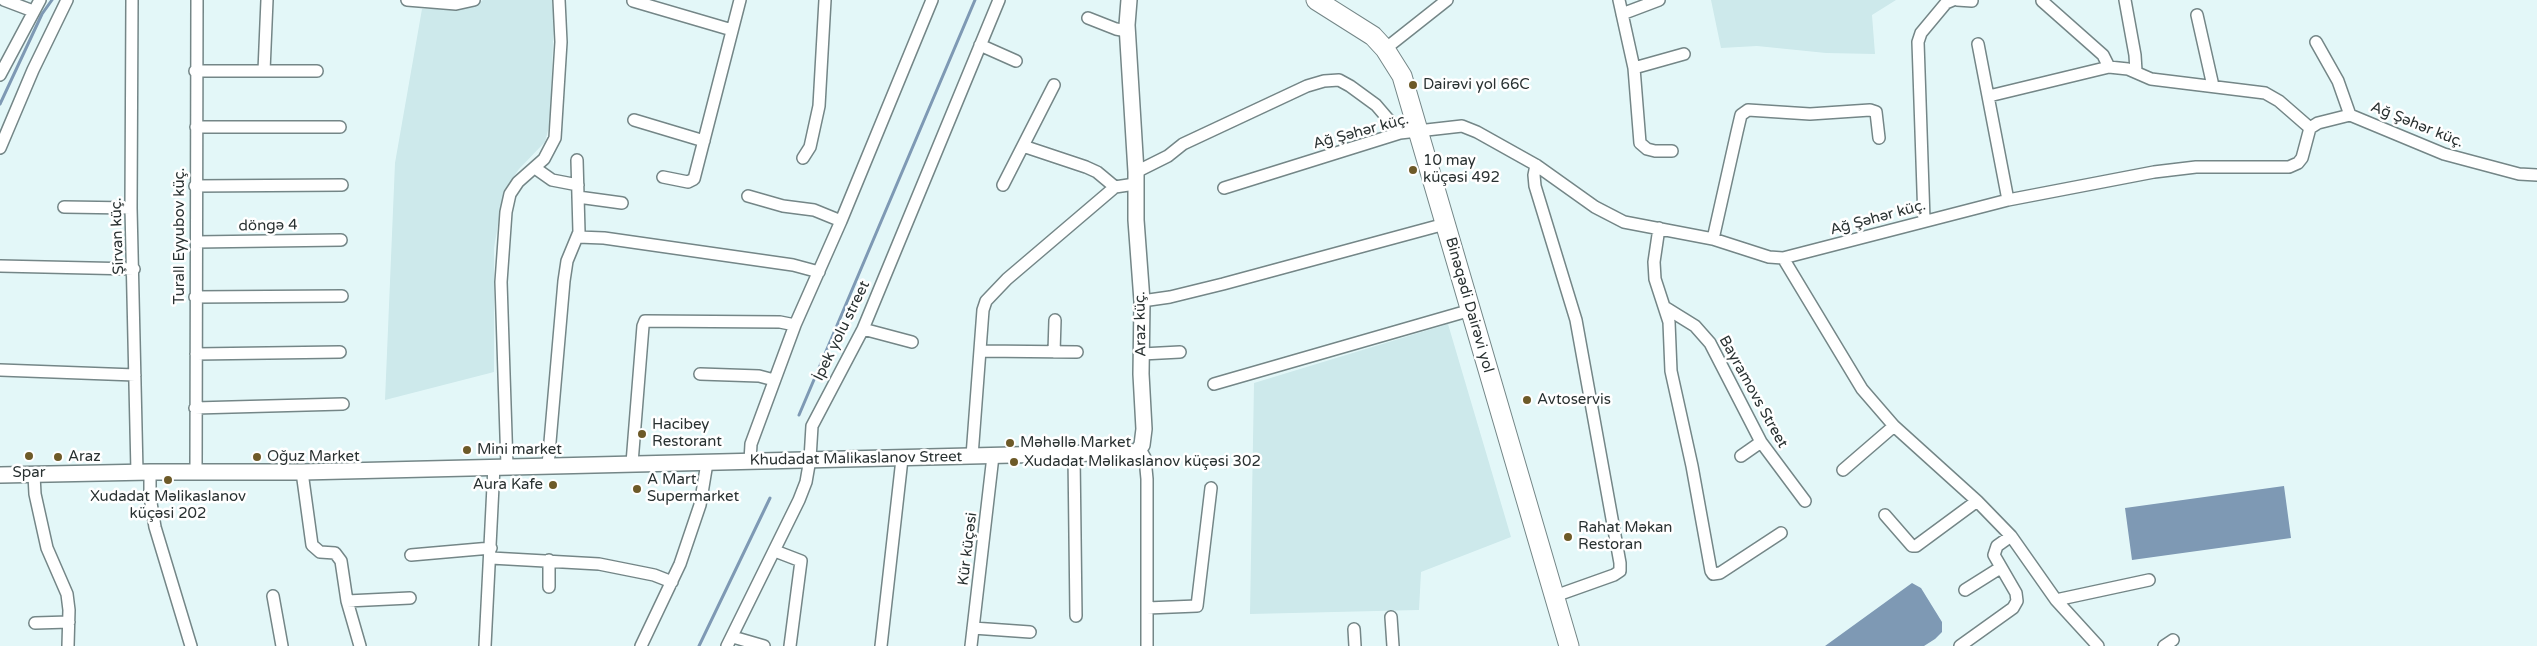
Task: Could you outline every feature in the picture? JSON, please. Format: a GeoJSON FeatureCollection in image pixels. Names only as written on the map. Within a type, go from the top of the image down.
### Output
{"type":"FeatureCollection","features":[{"type":"Feature","properties":{"kind":"main road","name":"Binəqədi Dairəvi yol"},"geometry":{"type":"LineString","coordinates":[[1316,0],[1359,26],[1385,49],[1402,76],[1569,646]]}},
{"type":"Feature","properties":{"kind":"street"},"geometry":{"type":"LineString","coordinates":[[4,0],[33,11]]}},
{"type":"Feature","properties":{"kind":"street"},"geometry":{"type":"LineString","coordinates":[[0,75],[40,0]]}},
{"type":"Feature","properties":{"kind":"street"},"geometry":{"type":"LineString","coordinates":[[0,148],[33,70],[67,0]]}},
{"type":"Feature","properties":{"kind":"street","name":"Şirvan küç."},"geometry":{"type":"LineString","coordinates":[[132,0],[131,208],[136,375],[144,472],[155,528],[191,646]]}},
{"type":"Feature","properties":{"kind":"street","name":"Turall Eyyubov küç."},"geometry":{"type":"LineString","coordinates":[[196,473],[195,71],[197,0]]}},
{"type":"Feature","properties":{"kind":"street"},"geometry":{"type":"LineString","coordinates":[[264,71],[267,0]]}},
{"type":"Feature","properties":{"kind":"street"},"geometry":{"type":"LineString","coordinates":[[407,0],[456,4],[474,0]]}},
{"type":"Feature","properties":{"kind":"street"},"geometry":{"type":"LineString","coordinates":[[485,646],[491,553],[501,466],[501,282],[503,244],[510,194],[518,182],[535,168],[552,147],[555,138],[562,42],[559,0]]}},
{"type":"Feature","properties":{"kind":"street"},"geometry":{"type":"LineString","coordinates":[[663,177],[688,182],[694,180],[740,0]]}},
{"type":"Feature","properties":{"kind":"street"},"geometry":{"type":"LineString","coordinates":[[803,158],[810,147],[819,106],[825,0]]}},
{"type":"Feature","properties":{"kind":"street"},"geometry":{"type":"LineString","coordinates":[[750,461],[751,444],[795,325],[842,221],[932,0]]}},
{"type":"Feature","properties":{"kind":"street","name":"İpek yolu street"},"geometry":{"type":"LineString","coordinates":[[730,642],[799,500],[806,482],[810,459],[812,426],[863,329],[999,0]]}},
{"type":"Feature","properties":{"kind":"street","name":"Araz küç."},"geometry":{"type":"LineString","coordinates":[[1129,0],[1127,31],[1142,301],[1141,374],[1144,429],[1140,450],[1145,458],[1147,479],[1147,646]]}},
{"type":"Feature","properties":{"kind":"street"},"geometry":{"type":"LineString","coordinates":[[1385,49],[1447,0]]}},
{"type":"Feature","properties":{"kind":"street"},"geometry":{"type":"LineString","coordinates":[[1619,0],[1634,68],[1640,144],[1647,150],[1655,152],[1672,151]]}},
{"type":"Feature","properties":{"kind":"street"},"geometry":{"type":"LineString","coordinates":[[1622,14],[1659,0]]}},
{"type":"Feature","properties":{"kind":"street"},"geometry":{"type":"LineString","coordinates":[[1924,220],[1918,42],[1920,33],[1946,3],[1955,0],[1972,0]]}},
{"type":"Feature","properties":{"kind":"street"},"geometry":{"type":"LineString","coordinates":[[2125,0],[2136,71]]}},
{"type":"Feature","properties":{"kind":"street"},"geometry":{"type":"LineString","coordinates":[[632,1],[732,30]]}},
{"type":"Feature","properties":{"kind":"street"},"geometry":{"type":"LineString","coordinates":[[2042,1],[2103,56],[2109,67]]}},
{"type":"Feature","properties":{"kind":"street"},"geometry":{"type":"LineString","coordinates":[[2197,14],[2213,86]]}},
{"type":"Feature","properties":{"kind":"street"},"geometry":{"type":"LineString","coordinates":[[1088,18],[1116,29],[1127,31]]}},
{"type":"Feature","properties":{"kind":"street"},"geometry":{"type":"LineString","coordinates":[[2316,42],[2338,81],[2350,116]]}},
{"type":"Feature","properties":{"kind":"street"},"geometry":{"type":"LineString","coordinates":[[1978,44],[2008,200]]}},
{"type":"Feature","properties":{"kind":"street"},"geometry":{"type":"LineString","coordinates":[[980,45],[1016,61]]}},
{"type":"Feature","properties":{"kind":"street"},"geometry":{"type":"LineString","coordinates":[[1634,68],[1684,54]]}},
{"type":"Feature","properties":{"kind":"street"},"geometry":{"type":"LineString","coordinates":[[1989,96],[2109,67],[2136,71],[2152,79],[2265,93],[2279,101],[2310,128]]}},
{"type":"Feature","properties":{"kind":"street"},"geometry":{"type":"LineString","coordinates":[[195,71],[318,71]]}},
{"type":"Feature","properties":{"kind":"street"},"geometry":{"type":"LineString","coordinates":[[972,456],[983,310],[991,294],[1114,187],[1136,178],[1183,144],[1307,86],[1324,81],[1339,80],[1356,90],[1376,104],[1400,133]]}},
{"type":"Feature","properties":{"kind":"street"},"geometry":{"type":"LineString","coordinates":[[1003,185],[1054,85]]}},
{"type":"Feature","properties":{"kind":"street"},"geometry":{"type":"LineString","coordinates":[[1713,239],[1741,115],[1748,110],[1810,114],[1870,110],[1876,112],[1879,138]]}},
{"type":"Feature","properties":{"kind":"street","name":"Ağ Şəhər küç."},"geometry":{"type":"LineString","coordinates":[[1224,188],[1400,133],[1419,132],[1446,126],[1462,126],[1477,132],[1536,166],[1611,216],[1624,222],[1713,239],[1769,257],[1783,258],[1924,220],[2008,200],[2196,167],[2289,167],[2298,163],[2302,158],[2310,128],[2318,123],[2350,116],[2444,154],[2510,172],[2537,176]]}},
{"type":"Feature","properties":{"kind":"street"},"geometry":{"type":"LineString","coordinates":[[634,120],[704,141]]}},
{"type":"Feature","properties":{"kind":"street"},"geometry":{"type":"LineString","coordinates":[[196,127],[340,127]]}},
{"type":"Feature","properties":{"kind":"street"},"geometry":{"type":"LineString","coordinates":[[1023,146],[1086,166],[1097,172],[1114,187]]}},
{"type":"Feature","properties":{"kind":"street"},"geometry":{"type":"LineString","coordinates":[[548,465],[566,261],[578,238],[577,160]]}},
{"type":"Feature","properties":{"kind":"street"},"geometry":{"type":"LineString","coordinates":[[1536,166],[1535,186],[1576,320],[1620,563],[1620,571],[1614,575],[1555,596]]}},
{"type":"Feature","properties":{"kind":"street"},"geometry":{"type":"LineString","coordinates":[[535,168],[560,183],[578,185]]}},
{"type":"Feature","properties":{"kind":"street"},"geometry":{"type":"LineString","coordinates":[[195,186],[342,185]]}},
{"type":"Feature","properties":{"kind":"street"},"geometry":{"type":"LineString","coordinates":[[748,196],[783,206],[814,210],[842,221]]}},
{"type":"Feature","properties":{"kind":"street"},"geometry":{"type":"LineString","coordinates":[[578,197],[622,203]]}},
{"type":"Feature","properties":{"kind":"street"},"geometry":{"type":"LineString","coordinates":[[64,207],[131,208]]}},
{"type":"Feature","properties":{"kind":"street"},"geometry":{"type":"LineString","coordinates":[[1142,301],[1170,298],[1445,224]]}},
{"type":"Feature","properties":{"kind":"street"},"geometry":{"type":"LineString","coordinates":[[1659,228],[1654,271],[1666,308],[1671,371],[1692,466],[1711,571],[1714,574],[1720,573],[1781,533]]}},
{"type":"Feature","properties":{"kind":"street"},"geometry":{"type":"LineString","coordinates":[[578,238],[604,238],[774,262],[819,272]]}},
{"type":"Feature","properties":{"kind":"street","name":"döngə 4"},"geometry":{"type":"LineString","coordinates":[[196,242],[341,240]]}},
{"type":"Feature","properties":{"kind":"street"},"geometry":{"type":"LineString","coordinates":[[1783,258],[1862,389],[1894,426],[1977,501],[2010,536],[2056,600],[2098,646]]}},
{"type":"Feature","properties":{"kind":"street"},"geometry":{"type":"LineString","coordinates":[[0,266],[134,269]]}},
{"type":"Feature","properties":{"kind":"street"},"geometry":{"type":"LineString","coordinates":[[195,297],[342,296]]}},
{"type":"Feature","properties":{"kind":"street","name":"Bayramovs Street"},"geometry":{"type":"LineString","coordinates":[[1666,308],[1695,326],[1710,343],[1761,442],[1805,501]]}},
{"type":"Feature","properties":{"kind":"street"},"geometry":{"type":"LineString","coordinates":[[1214,384],[1471,310]]}},
{"type":"Feature","properties":{"kind":"street"},"geometry":{"type":"LineString","coordinates":[[1054,352],[1055,320]]}},
{"type":"Feature","properties":{"kind":"street"},"geometry":{"type":"LineString","coordinates":[[632,463],[643,326],[645,321],[780,322],[795,325]]}},
{"type":"Feature","properties":{"kind":"street"},"geometry":{"type":"LineString","coordinates":[[863,329],[912,342]]}},
{"type":"Feature","properties":{"kind":"street"},"geometry":{"type":"LineString","coordinates":[[980,351],[1077,352]]}},
{"type":"Feature","properties":{"kind":"street"},"geometry":{"type":"LineString","coordinates":[[196,354],[340,352]]}},
{"type":"Feature","properties":{"kind":"street"},"geometry":{"type":"LineString","coordinates":[[1142,354],[1180,352]]}},
{"type":"Feature","properties":{"kind":"street"},"geometry":{"type":"LineString","coordinates":[[0,370],[136,375]]}},
{"type":"Feature","properties":{"kind":"street"},"geometry":{"type":"LineString","coordinates":[[700,374],[759,376],[774,380]]}},
{"type":"Feature","properties":{"kind":"street"},"geometry":{"type":"LineString","coordinates":[[195,408],[343,404]]}},
{"type":"Feature","properties":{"kind":"street"},"geometry":{"type":"LineString","coordinates":[[1843,470],[1894,426]]}},
{"type":"Feature","properties":{"kind":"street"},"geometry":{"type":"LineString","coordinates":[[1741,456],[1761,442]]}},
{"type":"Feature","properties":{"kind":"street","name":"Khudadat Malikaslanov Street"},"geometry":{"type":"LineString","coordinates":[[0,475],[144,472],[302,472],[810,459],[1133,454],[1140,450]]}},
{"type":"Feature","properties":{"kind":"street"},"geometry":{"type":"LineString","coordinates":[[1074,455],[1076,616]]}},
{"type":"Feature","properties":{"kind":"street","name":"Kür küçəsi"},"geometry":{"type":"LineString","coordinates":[[971,646],[993,475],[993,456]]}},
{"type":"Feature","properties":{"kind":"street"},"geometry":{"type":"LineString","coordinates":[[881,646],[902,459]]}},
{"type":"Feature","properties":{"kind":"street"},"geometry":{"type":"LineString","coordinates":[[641,646],[672,582],[700,505],[707,463]]}},
{"type":"Feature","properties":{"kind":"street"},"geometry":{"type":"LineString","coordinates":[[302,472],[312,545],[320,552],[339,555],[347,601],[360,646]]}},
{"type":"Feature","properties":{"kind":"street"},"geometry":{"type":"LineString","coordinates":[[34,475],[40,519],[47,548],[67,594],[68,646]]}},
{"type":"Feature","properties":{"kind":"street"},"geometry":{"type":"LineString","coordinates":[[1147,608],[1197,606],[1211,488]]}},
{"type":"Feature","properties":{"kind":"street"},"geometry":{"type":"LineString","coordinates":[[1885,515],[1912,546],[1916,546],[1977,501]]}},
{"type":"Feature","properties":{"kind":"street"},"geometry":{"type":"LineString","coordinates":[[1960,646],[2013,608],[2017,601],[2016,593],[1994,555],[1995,550],[2010,536]]}},
{"type":"Feature","properties":{"kind":"street"},"geometry":{"type":"LineString","coordinates":[[775,551],[801,561],[790,646]]}},
{"type":"Feature","properties":{"kind":"street"},"geometry":{"type":"LineString","coordinates":[[411,555],[491,553],[599,564],[654,575],[672,582]]}},
{"type":"Feature","properties":{"kind":"street"},"geometry":{"type":"LineString","coordinates":[[549,587],[550,560]]}},
{"type":"Feature","properties":{"kind":"street"},"geometry":{"type":"LineString","coordinates":[[1965,590],[2000,568]]}},
{"type":"Feature","properties":{"kind":"street"},"geometry":{"type":"LineString","coordinates":[[2056,600],[2149,580]]}},
{"type":"Feature","properties":{"kind":"street"},"geometry":{"type":"LineString","coordinates":[[273,596],[282,646]]}},
{"type":"Feature","properties":{"kind":"street"},"geometry":{"type":"LineString","coordinates":[[347,601],[410,598]]}},
{"type":"Feature","properties":{"kind":"street"},"geometry":{"type":"LineString","coordinates":[[1391,617],[1393,646]]}},
{"type":"Feature","properties":{"kind":"street"},"geometry":{"type":"LineString","coordinates":[[35,623],[69,622]]}},
{"type":"Feature","properties":{"kind":"street"},"geometry":{"type":"LineString","coordinates":[[973,628],[1030,632]]}},
{"type":"Feature","properties":{"kind":"street"},"geometry":{"type":"LineString","coordinates":[[1354,629],[1355,646]]}},
{"type":"Feature","properties":{"kind":"street"},"geometry":{"type":"LineString","coordinates":[[730,642],[764,646]]}},
{"type":"Feature","properties":{"kind":"shaded area"},"geometry":{"type":"Polygon","coordinates":[[[483,0],[552,0],[554,16],[550,122],[545,142],[519,169],[504,190],[494,248],[494,372],[385,400],[395,163],[422,9],[471,8],[483,0]]]}},
{"type":"Feature","properties":{"kind":"shaded area"},"geometry":{"type":"Polygon","coordinates":[[[1711,0],[1896,0],[1872,15],[1875,54],[1826,53],[1757,46],[1721,48],[1711,0]]]}},
{"type":"Feature","properties":{"kind":"shaded area"},"geometry":{"type":"Polygon","coordinates":[[[1448,324],[1511,537],[1421,572],[1419,610],[1250,614],[1254,383],[1448,324]]]}},
{"type":"Feature","properties":{"kind":"water"},"geometry":{"type":"Polygon","coordinates":[[[2284,486],[2291,538],[2132,560],[2125,508],[2284,486]]]}},
{"type":"Feature","properties":{"kind":"water"},"geometry":{"type":"Polygon","coordinates":[[[1912,583],[1921,588],[1942,622],[1942,632],[1935,639],[1924,646],[1825,646],[1912,583]]]}},
{"type":"Feature","properties":{"kind":"waterway"},"geometry":{"type":"LineString","coordinates":[[0,104],[42,14],[52,0]]}},
{"type":"Feature","properties":{"kind":"waterway"},"geometry":{"type":"LineString","coordinates":[[799,415],[975,0]]}},
{"type":"Feature","properties":{"kind":"waterway"},"geometry":{"type":"LineString","coordinates":[[699,646],[770,498]]}},
{"type":"Feature","properties":{"kind":"place","name":"Dairəvi yol 66C"},"geometry":{"type":"Point","coordinates":[1413,85]}},
{"type":"Feature","properties":{"kind":"place","name":"10 may küçəsi 492"},"geometry":{"type":"Point","coordinates":[1413,170]}},
{"type":"Feature","properties":{"kind":"place","name":"Avtoservis"},"geometry":{"type":"Point","coordinates":[1527,400]}},
{"type":"Feature","properties":{"kind":"place","name":"Hacibey Restorant"},"geometry":{"type":"Point","coordinates":[642,434]}},
{"type":"Feature","properties":{"kind":"place","name":"Məhəllə Market"},"geometry":{"type":"Point","coordinates":[1010,443]}},
{"type":"Feature","properties":{"kind":"place","name":"Mini market"},"geometry":{"type":"Point","coordinates":[467,450]}},
{"type":"Feature","properties":{"kind":"place","name":"Spar"},"geometry":{"type":"Point","coordinates":[29,456]}},
{"type":"Feature","properties":{"kind":"place","name":"Araz"},"geometry":{"type":"Point","coordinates":[58,457]}},
{"type":"Feature","properties":{"kind":"place","name":"Oğuz Market"},"geometry":{"type":"Point","coordinates":[257,457]}},
{"type":"Feature","properties":{"kind":"place","name":"Xudadat Məlikaslanov küçəsi 302"},"geometry":{"type":"Point","coordinates":[1014,462]}},
{"type":"Feature","properties":{"kind":"place","name":"Xudadat Məlikaslanov küçəsi 202"},"geometry":{"type":"Point","coordinates":[168,480]}},
{"type":"Feature","properties":{"kind":"place","name":"Aura Kafe"},"geometry":{"type":"Point","coordinates":[553,485]}},
{"type":"Feature","properties":{"kind":"place","name":"A Mart Supermarket"},"geometry":{"type":"Point","coordinates":[637,489]}},
{"type":"Feature","properties":{"kind":"place","name":"Rahat Məkan Restoran"},"geometry":{"type":"Point","coordinates":[1568,537]}}]}
